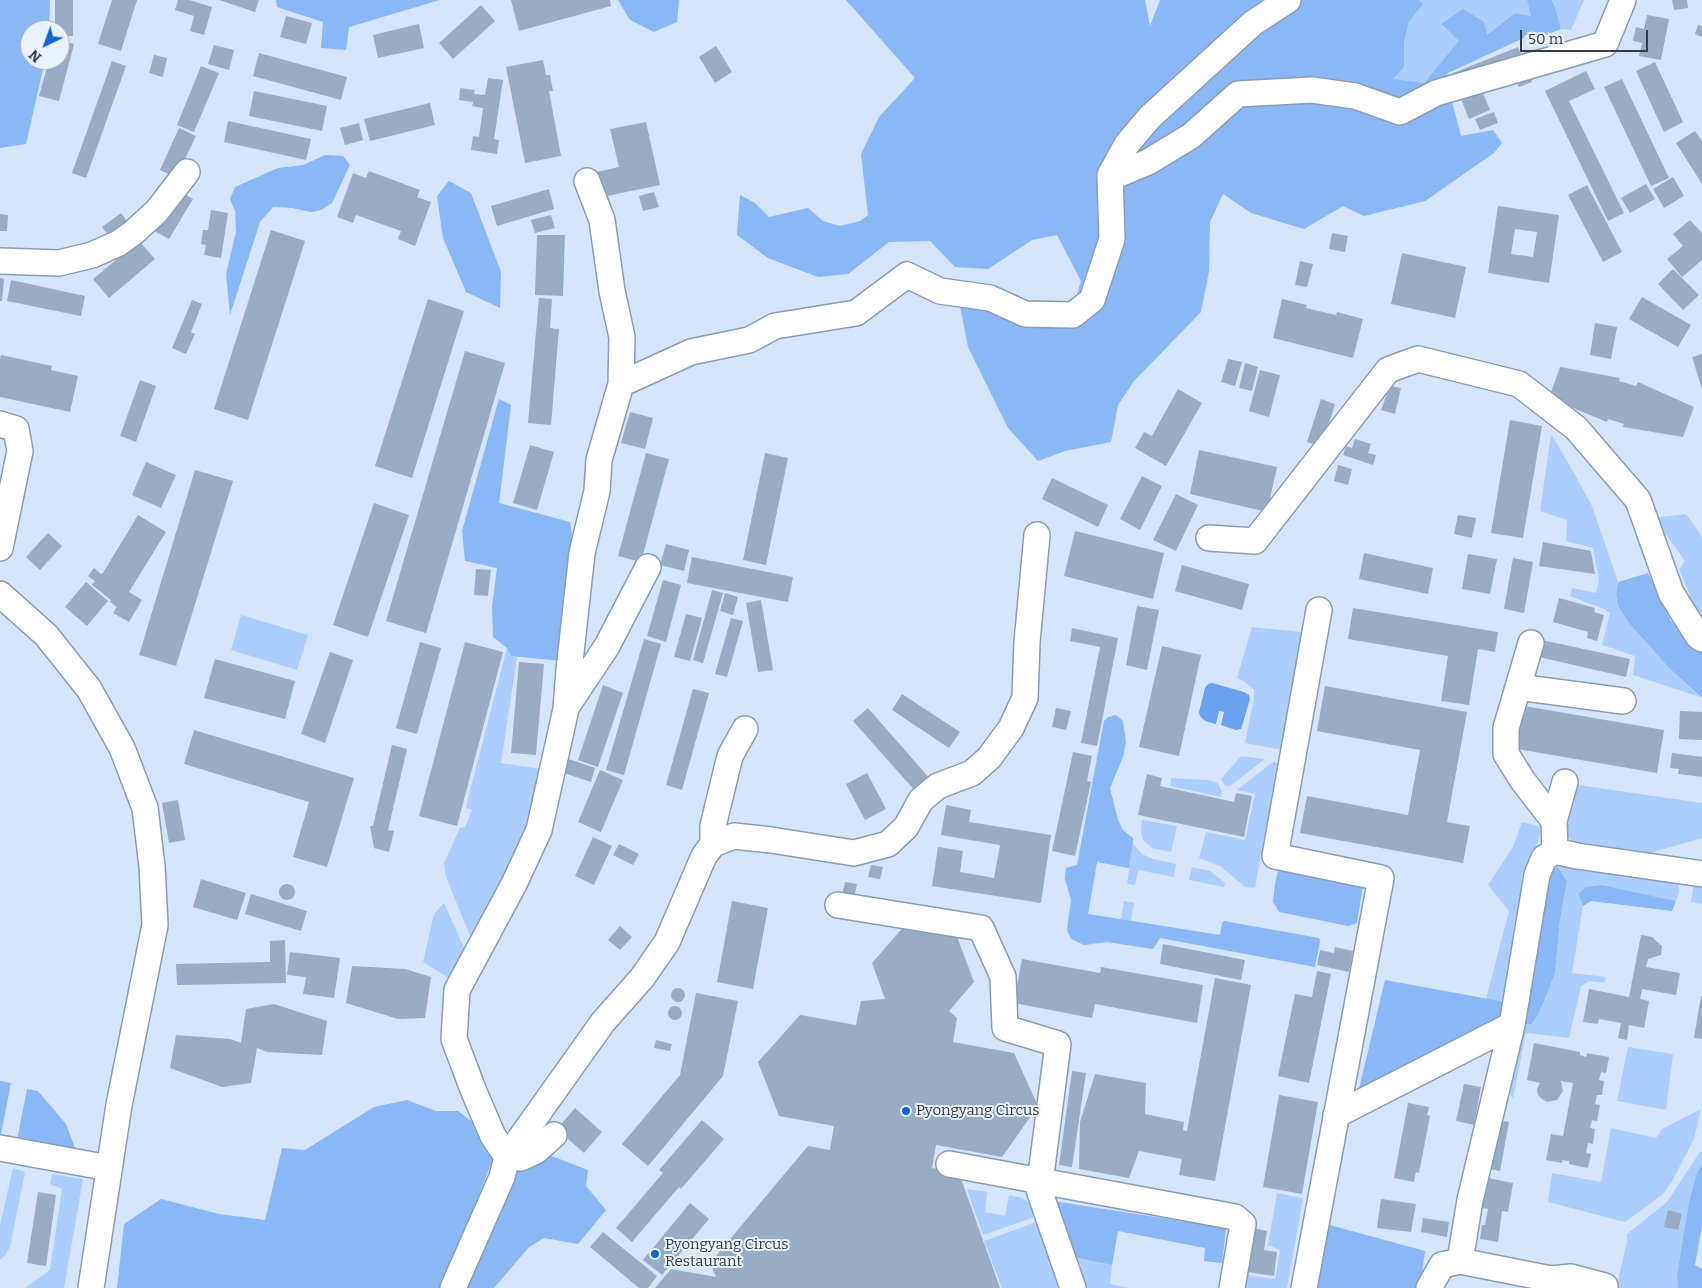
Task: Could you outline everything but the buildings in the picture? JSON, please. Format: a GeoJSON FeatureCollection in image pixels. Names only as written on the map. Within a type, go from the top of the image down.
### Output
{"type":"FeatureCollection","features":[{"type":"Feature","properties":{"kind":"street"},"geometry":{"type":"LineString","coordinates":[[621,384],[691,352],[749,340],[775,326],[856,313],[907,275],[940,291],[990,298],[1024,314],[1073,315],[1092,300],[1112,239],[1110,178],[1127,144],[1150,117],[1253,23],[1288,0]]}},
{"type":"Feature","properties":{"kind":"street"},"geometry":{"type":"LineString","coordinates":[[1110,178],[1148,162],[1191,136],[1238,94],[1312,90],[1355,96],[1400,112],[1436,93],[1605,44],[1623,0]]}},
{"type":"Feature","properties":{"kind":"street"},"geometry":{"type":"LineString","coordinates":[[0,261],[59,263],[92,255],[119,243],[157,211],[187,172]]}},
{"type":"Feature","properties":{"kind":"street"},"geometry":{"type":"LineString","coordinates":[[507,1157],[493,1136],[454,1039],[458,990],[514,884],[539,830],[566,708],[568,670],[582,553],[597,491],[599,460],[621,384],[622,338],[612,291],[602,220],[587,181]]}},
{"type":"Feature","properties":{"kind":"street"},"geometry":{"type":"LineString","coordinates":[[1209,538],[1254,542],[1388,370],[1418,359],[1519,384],[1576,428],[1638,500],[1672,593],[1698,636],[1702,639]]}},
{"type":"Feature","properties":{"kind":"street"},"geometry":{"type":"LineString","coordinates":[[0,424],[16,429],[20,451],[0,548]]}},
{"type":"Feature","properties":{"kind":"street"},"geometry":{"type":"LineString","coordinates":[[453,1288],[502,1177],[507,1157],[603,1022],[642,978],[667,942],[704,856],[713,844],[734,836],[854,854],[888,844],[906,826],[921,800],[938,786],[972,772],[989,758],[1011,728],[1025,698],[1027,642],[1037,535]]}},
{"type":"Feature","properties":{"kind":"street"},"geometry":{"type":"LineString","coordinates":[[566,708],[607,646],[648,567]]}},
{"type":"Feature","properties":{"kind":"street"},"geometry":{"type":"LineString","coordinates":[[0,594],[46,635],[89,689],[122,748],[145,808],[152,866],[155,925],[119,1105],[91,1288]]}},
{"type":"Feature","properties":{"kind":"street"},"geometry":{"type":"LineString","coordinates":[[1304,1288],[1380,878],[1274,856],[1319,610]]}},
{"type":"Feature","properties":{"kind":"street"},"geometry":{"type":"LineString","coordinates":[[1531,643],[1506,728],[1506,754],[1523,781],[1554,821]]}},
{"type":"Feature","properties":{"kind":"street"},"geometry":{"type":"LineString","coordinates":[[1518,687],[1623,701]]}},
{"type":"Feature","properties":{"kind":"street"},"geometry":{"type":"LineString","coordinates":[[713,844],[713,826],[730,756],[745,729]]}},
{"type":"Feature","properties":{"kind":"street"},"geometry":{"type":"LineString","coordinates":[[1556,851],[1554,821],[1565,782]]}},
{"type":"Feature","properties":{"kind":"street"},"geometry":{"type":"LineString","coordinates":[[1460,1261],[1470,1200],[1512,1024],[1537,875],[1544,858],[1556,851],[1577,856],[1702,874]]}},
{"type":"Feature","properties":{"kind":"street"},"geometry":{"type":"LineString","coordinates":[[838,905],[981,928],[1003,977],[1006,1028],[1058,1044],[1039,1190],[1073,1288]]}},
{"type":"Feature","properties":{"kind":"street"},"geometry":{"type":"LineString","coordinates":[[1336,1115],[1512,1024]]}},
{"type":"Feature","properties":{"kind":"street"},"geometry":{"type":"LineString","coordinates":[[507,1157],[521,1158],[536,1151],[554,1135]]}},
{"type":"Feature","properties":{"kind":"street"},"geometry":{"type":"LineString","coordinates":[[0,1148],[109,1168]]}},
{"type":"Feature","properties":{"kind":"street"},"geometry":{"type":"LineString","coordinates":[[949,1164],[1236,1217],[1243,1224],[1232,1288]]}},
{"type":"Feature","properties":{"kind":"street"},"geometry":{"type":"LineString","coordinates":[[1429,1288],[1442,1265],[1460,1261],[1552,1283],[1571,1277],[1605,1286]]}},
{"type":"Feature","properties":{"kind":"shaded area"},"geometry":{"type":"Polygon","coordinates":[[[0,0],[50,0],[49,20],[20,20],[20,70],[43,70],[26,144],[0,148],[0,0]]]}},
{"type":"Feature","properties":{"kind":"shaded area"},"geometry":{"type":"Polygon","coordinates":[[[276,0],[440,0],[349,27],[346,50],[321,48],[323,22],[277,7],[276,0]]]}},
{"type":"Feature","properties":{"kind":"shaded area"},"geometry":{"type":"Polygon","coordinates":[[[618,0],[679,0],[677,22],[654,32],[630,20],[618,0]]]}},
{"type":"Feature","properties":{"kind":"shaded area"},"geometry":{"type":"Polygon","coordinates":[[[846,0],[1145,0],[1150,26],[1160,0],[1419,0],[1423,4],[1409,22],[1404,43],[1404,67],[1393,79],[1424,83],[1459,41],[1441,24],[1463,9],[1484,22],[1487,35],[1515,13],[1531,16],[1527,0],[1552,0],[1561,29],[1540,37],[1526,37],[1448,73],[1446,79],[1461,136],[1493,130],[1502,143],[1494,153],[1425,201],[1364,216],[1343,206],[1304,229],[1251,213],[1223,194],[1210,222],[1209,271],[1201,312],[1134,381],[1118,405],[1111,442],[1065,451],[1038,461],[1008,428],[968,347],[960,306],[987,307],[1068,325],[1081,281],[1057,235],[1032,240],[988,269],[955,267],[930,241],[889,242],[848,274],[818,277],[768,258],[737,235],[740,195],[755,203],[769,217],[808,208],[823,221],[840,226],[860,221],[868,215],[861,154],[879,117],[915,78],[846,0]]]}},
{"type":"Feature","properties":{"kind":"shaded area"},"geometry":{"type":"Polygon","coordinates":[[[1419,0],[1527,0],[1532,17],[1515,13],[1487,35],[1441,25],[1460,41],[1424,83],[1392,80],[1404,67],[1404,43],[1409,22],[1423,4],[1419,0]]]}},
{"type":"Feature","properties":{"kind":"shaded area"},"geometry":{"type":"Polygon","coordinates":[[[1552,0],[1584,0],[1571,30],[1561,29],[1552,0]]]}},
{"type":"Feature","properties":{"kind":"shaded area"},"geometry":{"type":"Polygon","coordinates":[[[325,155],[343,156],[350,165],[332,203],[321,210],[311,212],[273,207],[260,222],[230,315],[226,274],[236,232],[235,211],[230,199],[235,187],[278,168],[303,165],[325,155]]]}},
{"type":"Feature","properties":{"kind":"shaded area"},"geometry":{"type":"Polygon","coordinates":[[[449,181],[471,193],[501,272],[500,308],[466,292],[443,238],[437,196],[449,181]]]}},
{"type":"Feature","properties":{"kind":"shaded area"},"geometry":{"type":"Polygon","coordinates":[[[499,399],[511,405],[499,503],[570,522],[575,555],[561,661],[511,656],[507,648],[493,637],[492,607],[497,568],[465,561],[462,531],[499,399]]]}},
{"type":"Feature","properties":{"kind":"shaded area"},"geometry":{"type":"Polygon","coordinates":[[[1551,434],[1592,506],[1618,582],[1616,595],[1618,606],[1629,623],[1669,668],[1700,697],[1633,675],[1635,656],[1602,645],[1610,613],[1570,596],[1572,588],[1596,593],[1599,579],[1593,548],[1566,541],[1567,520],[1540,511],[1551,434]]]}},
{"type":"Feature","properties":{"kind":"shaded area"},"geometry":{"type":"Polygon","coordinates":[[[1686,514],[1699,532],[1702,540],[1702,621],[1683,601],[1690,595],[1679,569],[1685,561],[1654,518],[1686,514]]]}},
{"type":"Feature","properties":{"kind":"shaded area"},"geometry":{"type":"Polygon","coordinates":[[[1648,573],[1671,621],[1702,652],[1702,698],[1669,668],[1629,623],[1618,606],[1616,595],[1618,582],[1648,573]]]}},
{"type":"Feature","properties":{"kind":"shaded area"},"geometry":{"type":"Polygon","coordinates":[[[241,615],[308,635],[297,670],[231,650],[241,615]]]}},
{"type":"Feature","properties":{"kind":"shaded area"},"geometry":{"type":"Polygon","coordinates":[[[1252,627],[1301,632],[1284,748],[1282,750],[1245,743],[1254,690],[1237,678],[1252,627]]]}},
{"type":"Feature","properties":{"kind":"shaded area"},"geometry":{"type":"Polygon","coordinates":[[[507,648],[511,656],[517,657],[501,763],[540,769],[535,812],[480,931],[470,936],[446,877],[444,863],[460,828],[465,827],[472,810],[466,807],[507,648]]]}},
{"type":"Feature","properties":{"kind":"shaded area"},"geometry":{"type":"Polygon","coordinates":[[[1212,683],[1249,695],[1250,699],[1241,729],[1236,730],[1221,725],[1224,712],[1219,711],[1216,724],[1205,721],[1200,716],[1199,712],[1205,688],[1208,684],[1212,683]]]}},
{"type":"Feature","properties":{"kind":"shaded area"},"geometry":{"type":"Polygon","coordinates":[[[1116,715],[1123,721],[1126,742],[1123,757],[1110,788],[1118,820],[1123,830],[1133,838],[1133,844],[1129,868],[1097,862],[1088,914],[1220,935],[1224,921],[1319,938],[1315,967],[1160,938],[1153,949],[1107,942],[1084,945],[1071,939],[1067,930],[1071,900],[1065,879],[1066,868],[1077,865],[1104,721],[1108,717],[1116,715]]]}},
{"type":"Feature","properties":{"kind":"shaded area"},"geometry":{"type":"Polygon","coordinates":[[[1241,756],[1265,759],[1230,786],[1225,786],[1221,779],[1241,756]]]}},
{"type":"Feature","properties":{"kind":"shaded area"},"geometry":{"type":"Polygon","coordinates":[[[1273,762],[1278,763],[1255,888],[1245,887],[1220,866],[1199,858],[1206,832],[1245,840],[1255,794],[1237,790],[1273,762]]]}},
{"type":"Feature","properties":{"kind":"shaded area"},"geometry":{"type":"Polygon","coordinates":[[[1171,778],[1208,780],[1218,783],[1222,792],[1221,797],[1170,786],[1171,778]]]}},
{"type":"Feature","properties":{"kind":"shaded area"},"geometry":{"type":"Polygon","coordinates":[[[1571,784],[1702,803],[1702,838],[1647,854],[1585,846],[1566,835],[1562,817],[1571,784]]]}},
{"type":"Feature","properties":{"kind":"shaded area"},"geometry":{"type":"Polygon","coordinates":[[[1142,820],[1177,826],[1171,852],[1152,848],[1143,840],[1141,831],[1142,820]]]}},
{"type":"Feature","properties":{"kind":"shaded area"},"geometry":{"type":"Polygon","coordinates":[[[1522,822],[1541,827],[1505,1002],[1486,999],[1509,911],[1488,885],[1513,847],[1522,822]]]}},
{"type":"Feature","properties":{"kind":"shaded area"},"geometry":{"type":"Polygon","coordinates":[[[1133,844],[1142,854],[1153,859],[1176,864],[1174,877],[1138,870],[1135,885],[1127,884],[1133,844]]]}},
{"type":"Feature","properties":{"kind":"shaded area"},"geometry":{"type":"Polygon","coordinates":[[[1574,862],[1678,881],[1679,892],[1676,901],[1602,885],[1578,894],[1583,906],[1572,973],[1606,977],[1605,983],[1589,981],[1581,986],[1569,1038],[1526,1033],[1513,1098],[1508,1086],[1519,1024],[1555,973],[1560,920],[1567,881],[1557,866],[1574,862]]]}},
{"type":"Feature","properties":{"kind":"shaded area"},"geometry":{"type":"Polygon","coordinates":[[[1285,865],[1364,879],[1357,923],[1348,926],[1279,912],[1273,902],[1275,884],[1278,871],[1285,865]]]}},
{"type":"Feature","properties":{"kind":"shaded area"},"geometry":{"type":"Polygon","coordinates":[[[1557,866],[1567,881],[1560,920],[1555,973],[1538,1015],[1531,1024],[1519,1024],[1544,883],[1557,866]]]}},
{"type":"Feature","properties":{"kind":"shaded area"},"geometry":{"type":"Polygon","coordinates":[[[1192,867],[1210,871],[1225,883],[1224,887],[1189,880],[1192,867]]]}},
{"type":"Feature","properties":{"kind":"shaded area"},"geometry":{"type":"Polygon","coordinates":[[[1702,880],[1702,904],[1691,902],[1693,888],[1702,880]]]}},
{"type":"Feature","properties":{"kind":"shaded area"},"geometry":{"type":"Polygon","coordinates":[[[1602,885],[1676,901],[1672,911],[1591,901],[1583,906],[1578,894],[1586,887],[1602,885]]]}},
{"type":"Feature","properties":{"kind":"shaded area"},"geometry":{"type":"Polygon","coordinates":[[[1124,901],[1134,903],[1131,921],[1121,919],[1124,901]]]}},
{"type":"Feature","properties":{"kind":"shaded area"},"geometry":{"type":"Polygon","coordinates":[[[444,903],[465,950],[464,960],[452,980],[423,962],[434,914],[444,903]]]}},
{"type":"Feature","properties":{"kind":"shaded area"},"geometry":{"type":"Polygon","coordinates":[[[1385,980],[1505,1002],[1502,1015],[1358,1093],[1385,980]]]}},
{"type":"Feature","properties":{"kind":"shaded area"},"geometry":{"type":"Polygon","coordinates":[[[1628,1047],[1673,1054],[1666,1110],[1617,1101],[1628,1047]]]}},
{"type":"Feature","properties":{"kind":"shaded area"},"geometry":{"type":"Polygon","coordinates":[[[0,1081],[11,1083],[1,1134],[0,1134],[0,1081]]]}},
{"type":"Feature","properties":{"kind":"shaded area"},"geometry":{"type":"Polygon","coordinates":[[[27,1089],[38,1091],[66,1124],[76,1151],[17,1140],[27,1089]]]}},
{"type":"Feature","properties":{"kind":"shaded area"},"geometry":{"type":"Polygon","coordinates":[[[407,1100],[436,1111],[458,1111],[484,1131],[494,1156],[463,1236],[440,1288],[117,1288],[124,1224],[161,1199],[219,1214],[265,1220],[282,1148],[305,1150],[374,1107],[407,1100]]]}},
{"type":"Feature","properties":{"kind":"shaded area"},"geometry":{"type":"Polygon","coordinates":[[[1701,1109],[1694,1139],[1671,1183],[1662,1195],[1625,1222],[1548,1202],[1552,1173],[1601,1182],[1611,1128],[1656,1138],[1662,1129],[1701,1109]]]}},
{"type":"Feature","properties":{"kind":"shaded area"},"geometry":{"type":"Polygon","coordinates":[[[541,1152],[588,1170],[586,1186],[606,1210],[578,1244],[544,1238],[528,1248],[494,1288],[461,1288],[511,1169],[541,1152]]]}},
{"type":"Feature","properties":{"kind":"shaded area"},"geometry":{"type":"Polygon","coordinates":[[[1700,1152],[1702,1152],[1702,1164],[1696,1175],[1689,1202],[1677,1275],[1678,1288],[1616,1288],[1627,1242],[1627,1234],[1667,1202],[1700,1152]]]}},
{"type":"Feature","properties":{"kind":"shaded area"},"geometry":{"type":"Polygon","coordinates":[[[1702,1164],[1702,1226],[1695,1265],[1702,1269],[1702,1288],[1678,1288],[1677,1275],[1689,1202],[1696,1175],[1702,1164]]]}},
{"type":"Feature","properties":{"kind":"shaded area"},"geometry":{"type":"Polygon","coordinates":[[[13,1168],[25,1172],[10,1247],[0,1260],[0,1225],[13,1168]]]}},
{"type":"Feature","properties":{"kind":"shaded area"},"geometry":{"type":"Polygon","coordinates":[[[52,1174],[83,1179],[64,1288],[25,1288],[50,1270],[62,1189],[50,1184],[52,1174]]]}},
{"type":"Feature","properties":{"kind":"shaded area"},"geometry":{"type":"Polygon","coordinates":[[[967,1189],[987,1192],[985,1212],[1005,1216],[1009,1195],[1027,1201],[1035,1217],[983,1235],[967,1189]]]}},
{"type":"Feature","properties":{"kind":"shaded area"},"geometry":{"type":"Polygon","coordinates":[[[1277,1193],[1303,1198],[1287,1288],[1244,1288],[1246,1275],[1275,1279],[1280,1250],[1268,1245],[1277,1193]]]}},
{"type":"Feature","properties":{"kind":"shaded area"},"geometry":{"type":"Polygon","coordinates":[[[1053,1201],[1226,1228],[1222,1263],[1204,1261],[1205,1248],[1118,1231],[1112,1265],[1069,1256],[1053,1201]]]}},
{"type":"Feature","properties":{"kind":"shaded area"},"geometry":{"type":"Polygon","coordinates":[[[1036,1222],[1059,1288],[1002,1288],[984,1241],[1036,1222]]]}},
{"type":"Feature","properties":{"kind":"shaded area"},"geometry":{"type":"Polygon","coordinates":[[[1326,1224],[1425,1251],[1420,1288],[1315,1288],[1326,1224]]]}},
{"type":"Feature","properties":{"kind":"shaded area"},"geometry":{"type":"Polygon","coordinates":[[[1069,1256],[1112,1265],[1110,1284],[1128,1288],[1081,1288],[1069,1256]]]}},
{"type":"Feature","properties":{"kind":"place","name":"Pyongyang Circus"},"geometry":{"type":"Point","coordinates":[906,1111]}},
{"type":"Feature","properties":{"kind":"place","name":"Pyongyang Circus Restaurant"},"geometry":{"type":"Point","coordinates":[655,1254]}}]}
